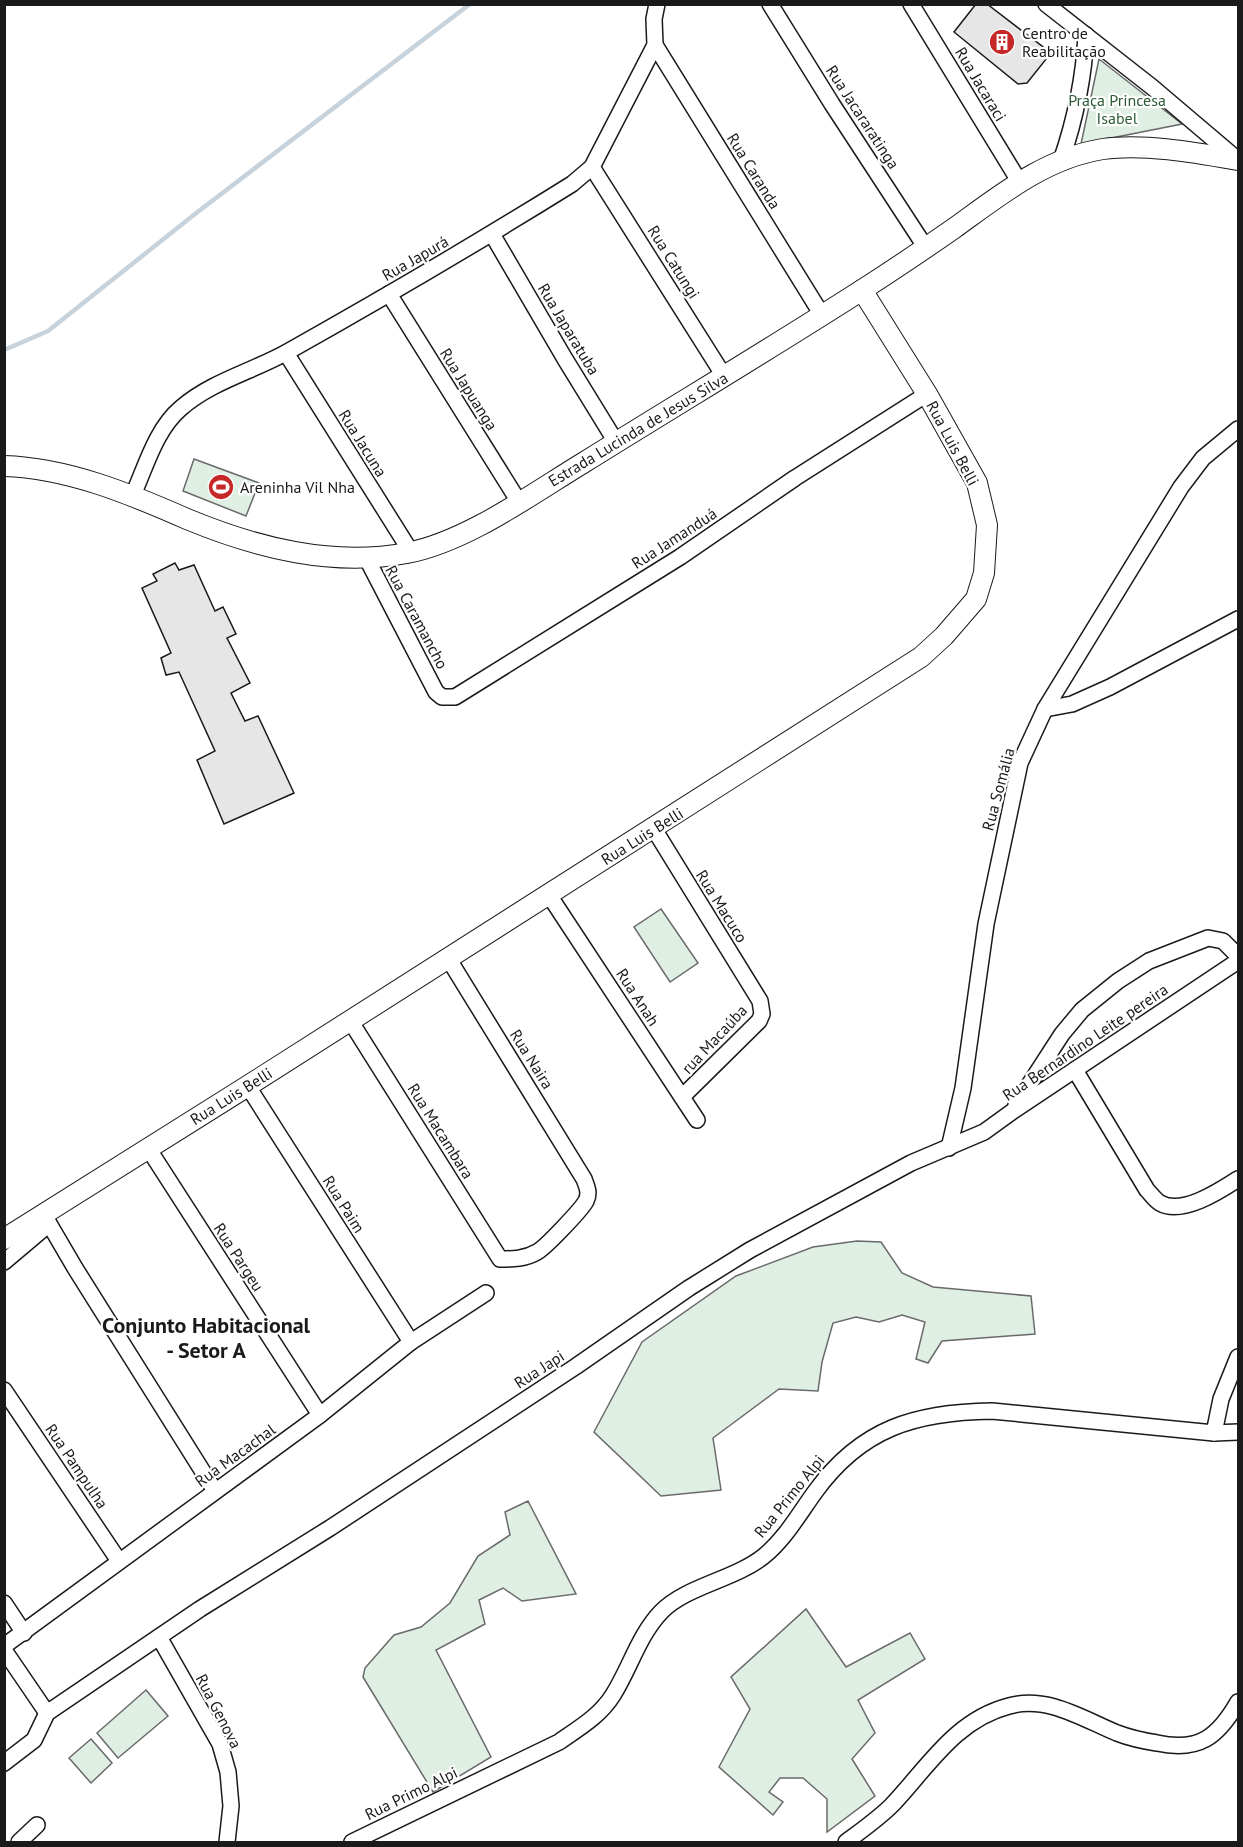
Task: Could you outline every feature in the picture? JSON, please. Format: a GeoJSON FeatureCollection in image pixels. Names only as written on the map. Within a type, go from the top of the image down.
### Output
{"type":"FeatureCollection","features":[{"type":"Feature","properties":{"kind":"street","name":"Rua Japurá"},"geometry":{"type":"LineString","coordinates":[[133,495],[159,435],[179,409],[205,390],[286,352],[389,294],[572,184],[592,167],[655,45],[654,19],[657,4]]}},
{"type":"Feature","properties":{"kind":"street","name":"Rua Jacararatinga"},"geometry":{"type":"LineString","coordinates":[[770,4],[926,248]]}},
{"type":"Feature","properties":{"kind":"street","name":"Rua Jacaraci"},"geometry":{"type":"LineString","coordinates":[[912,4],[1019,181]]}},
{"type":"Feature","properties":{"kind":"street"},"geometry":{"type":"LineString","coordinates":[[1046,4],[1238,160]]}},
{"type":"Feature","properties":{"kind":"street"},"geometry":{"type":"LineString","coordinates":[[1061,161],[1074,124],[1084,67],[1086,35]]}},
{"type":"Feature","properties":{"kind":"street","name":"Rua Caranda"},"geometry":{"type":"LineString","coordinates":[[655,45],[822,315]]}},
{"type":"Feature","properties":{"kind":"street","name":"Estrada Lucinda de Jesus Silva"},"geometry":{"type":"LineString","coordinates":[[4,466],[35,469],[133,495],[229,534],[293,553],[367,559],[411,552],[452,538],[519,502],[862,290],[926,248],[1019,181],[1061,161],[1103,149],[1158,148],[1238,160]]}},
{"type":"Feature","properties":{"kind":"street","name":"Rua Catungi"},"geometry":{"type":"LineString","coordinates":[[592,167],[724,376]]}},
{"type":"Feature","properties":{"kind":"street","name":"Rua Japaratuba"},"geometry":{"type":"LineString","coordinates":[[492,234],[616,442]]}},
{"type":"Feature","properties":{"kind":"street","name":"Rua Luis Belli"},"geometry":{"type":"LineString","coordinates":[[4,1239],[46,1219],[148,1148],[654,829],[921,657],[944,636],[976,599],[984,573],[987,525],[977,483],[927,394],[862,290]]}},
{"type":"Feature","properties":{"kind":"street","name":"Rua Japuanga"},"geometry":{"type":"LineString","coordinates":[[389,294],[519,502]]}},
{"type":"Feature","properties":{"kind":"street","name":"Rua Jacuna"},"geometry":{"type":"LineString","coordinates":[[286,352],[411,552]]}},
{"type":"Feature","properties":{"kind":"street","name":"Rua Jamanduá"},"geometry":{"type":"LineString","coordinates":[[436,692],[442,697],[455,697],[680,557],[795,478],[927,394]]}},
{"type":"Feature","properties":{"kind":"street","name":"Rua Somália"},"geometry":{"type":"LineString","coordinates":[[949,1148],[963,1088],[986,924],[1020,763],[1045,709],[1181,487],[1203,458],[1239,429]]}},
{"type":"Feature","properties":{"kind":"street","name":"Rua Caramancho"},"geometry":{"type":"LineString","coordinates":[[367,559],[436,692]]}},
{"type":"Feature","properties":{"kind":"street"},"geometry":{"type":"LineString","coordinates":[[1045,709],[1072,704],[1110,687],[1239,619]]}},
{"type":"Feature","properties":{"kind":"street","name":"Rua Macuco"},"geometry":{"type":"LineString","coordinates":[[654,829],[760,1001]]}},
{"type":"Feature","properties":{"kind":"street","name":"Rua Anah"},"geometry":{"type":"LineString","coordinates":[[549,895],[697,1120]]}},
{"type":"Feature","properties":{"kind":"street"},"geometry":{"type":"LineString","coordinates":[[1013,1111],[1062,1034],[1082,1010],[1118,981],[1149,962],[1208,938],[1223,941],[1239,956]]}},
{"type":"Feature","properties":{"kind":"street","name":"Rua Naira"},"geometry":{"type":"LineString","coordinates":[[448,958],[584,1179],[588,1191],[586,1200],[539,1251],[521,1259],[500,1259]]}},
{"type":"Feature","properties":{"kind":"street","name":"Rua Bernardino Leite pereira"},"geometry":{"type":"LineString","coordinates":[[949,1148],[994,1126],[1013,1111],[1239,961]]}},
{"type":"Feature","properties":{"kind":"street","name":"rua Macaúba"},"geometry":{"type":"LineString","coordinates":[[682,1097],[759,1021],[762,1014],[760,1001]]}},
{"type":"Feature","properties":{"kind":"street","name":"Rua Macambara"},"geometry":{"type":"LineString","coordinates":[[351,1022],[500,1259]]}},
{"type":"Feature","properties":{"kind":"street"},"geometry":{"type":"LineString","coordinates":[[1074,1070],[1147,1190],[1161,1204],[1176,1206],[1210,1197],[1239,1179]]}},
{"type":"Feature","properties":{"kind":"street","name":"Rua Paim"},"geometry":{"type":"LineString","coordinates":[[247,1085],[411,1342]]}},
{"type":"Feature","properties":{"kind":"street","name":"Rua Pargeu"},"geometry":{"type":"LineString","coordinates":[[148,1148],[320,1415]]}},
{"type":"Feature","properties":{"kind":"street","name":"Rua Japi"},"geometry":{"type":"LineString","coordinates":[[47,1713],[159,1637],[340,1522],[575,1367],[689,1288],[750,1250],[911,1163],[949,1148]]}},
{"type":"Feature","properties":{"kind":"street"},"geometry":{"type":"LineString","coordinates":[[4,1262],[46,1219],[215,1491]]}},
{"type":"Feature","properties":{"kind":"street","name":"Rua Macachal"},"geometry":{"type":"LineString","coordinates":[[4,1648],[320,1415],[411,1342],[486,1293]]}},
{"type":"Feature","properties":{"kind":"street"},"geometry":{"type":"LineString","coordinates":[[1214,1433],[1221,1399],[1239,1357]]}},
{"type":"Feature","properties":{"kind":"street","name":"Rua Pampulha"},"geometry":{"type":"LineString","coordinates":[[4,1390],[119,1561]]}},
{"type":"Feature","properties":{"kind":"street","name":"Rua Primo Alpi"},"geometry":{"type":"LineString","coordinates":[[352,1842],[559,1742],[585,1724],[600,1712],[613,1695],[649,1628],[662,1611],[677,1599],[744,1569],[764,1556],[780,1541],[816,1490],[841,1460],[859,1444],[884,1431],[904,1423],[959,1411],[992,1411],[1214,1433],[1239,1432]]}},
{"type":"Feature","properties":{"kind":"street"},"geometry":{"type":"LineString","coordinates":[[4,1603],[24,1633]]}},
{"type":"Feature","properties":{"kind":"street","name":"Rua Genova"},"geometry":{"type":"LineString","coordinates":[[159,1637],[220,1744],[228,1772],[231,1806],[227,1842]]}},
{"type":"Feature","properties":{"kind":"street"},"geometry":{"type":"LineString","coordinates":[[4,1648],[47,1713],[34,1740],[4,1763]]}},
{"type":"Feature","properties":{"kind":"street"},"geometry":{"type":"LineString","coordinates":[[846,1842],[893,1804],[928,1761],[953,1736],[974,1720],[992,1711],[1028,1702],[1047,1705],[1120,1734],[1172,1746],[1189,1746],[1204,1741],[1218,1732],[1239,1702]]}},
{"type":"Feature","properties":{"kind":"street"},"geometry":{"type":"LineString","coordinates":[[19,1842],[38,1825]]}},
{"type":"Feature","properties":{"kind":"green space","name":"Praça Princesa Isabel"},"geometry":{"type":"Polygon","coordinates":[[[1099,59],[1182,124],[1081,144],[1099,59]]]}},
{"type":"Feature","properties":{"kind":"green space","name":"Areninha Vil Nha"},"geometry":{"type":"Polygon","coordinates":[[[194,459],[259,483],[246,516],[183,491],[194,459]]]}},
{"type":"Feature","properties":{"kind":"green space"},"geometry":{"type":"Polygon","coordinates":[[[661,909],[698,963],[670,982],[634,927],[661,909]]]}},
{"type":"Feature","properties":{"kind":"green space"},"geometry":{"type":"Polygon","coordinates":[[[857,1241],[881,1242],[902,1273],[933,1287],[1031,1296],[1035,1334],[942,1341],[928,1363],[916,1359],[925,1322],[902,1315],[879,1322],[856,1317],[833,1323],[822,1362],[818,1391],[779,1389],[713,1438],[721,1490],[661,1496],[594,1432],[642,1342],[736,1276],[813,1247],[857,1241]]]}},
{"type":"Feature","properties":{"kind":"green space"},"geometry":{"type":"Polygon","coordinates":[[[528,1501],[576,1594],[522,1601],[503,1588],[479,1600],[485,1624],[436,1650],[491,1757],[433,1792],[363,1677],[365,1668],[394,1635],[421,1627],[450,1603],[478,1556],[510,1535],[505,1512],[528,1501]]]}},
{"type":"Feature","properties":{"kind":"green space"},"geometry":{"type":"Polygon","coordinates":[[[806,1609],[846,1667],[910,1633],[925,1659],[858,1700],[875,1733],[852,1759],[875,1796],[827,1832],[827,1799],[803,1778],[780,1778],[769,1792],[783,1802],[773,1815],[719,1767],[750,1709],[731,1677],[806,1609]]]}},
{"type":"Feature","properties":{"kind":"green space"},"geometry":{"type":"Polygon","coordinates":[[[146,1690],[168,1716],[118,1758],[97,1733],[146,1690]]]}},
{"type":"Feature","properties":{"kind":"green space"},"geometry":{"type":"Polygon","coordinates":[[[91,1739],[112,1763],[91,1783],[69,1758],[91,1739]]]}},
{"type":"Feature","properties":{"kind":"building","name":"Centro de Reabilitação"},"geometry":{"type":"Polygon","coordinates":[[[976,4],[987,4],[1051,53],[1027,83],[1018,84],[954,32],[976,4]]]}},
{"type":"Feature","properties":{"kind":"building"},"geometry":{"type":"Polygon","coordinates":[[[175,563],[179,570],[194,565],[215,611],[223,607],[236,634],[227,638],[250,683],[231,693],[245,721],[258,716],[294,793],[224,824],[197,760],[215,751],[179,672],[166,675],[161,658],[171,653],[142,588],[157,581],[153,574],[175,563]]]}},
{"type":"Feature","properties":{"kind":"waterway"},"geometry":{"type":"LineString","coordinates":[[4,350],[48,331],[195,214],[470,4]]}},
{"type":"Feature","properties":{"kind":"place","name":"Centro de Reabilitação"},"geometry":{"type":"Point","coordinates":[1002,42]}},
{"type":"Feature","properties":{"kind":"place","name":"Areninha Vil Nha"},"geometry":{"type":"Point","coordinates":[221,487]}},
{"type":"Feature","properties":{"kind":"district","name":"Conjunto Habitacional - Setor A"},"geometry":{"type":"Point","coordinates":[206,1338]}}]}
